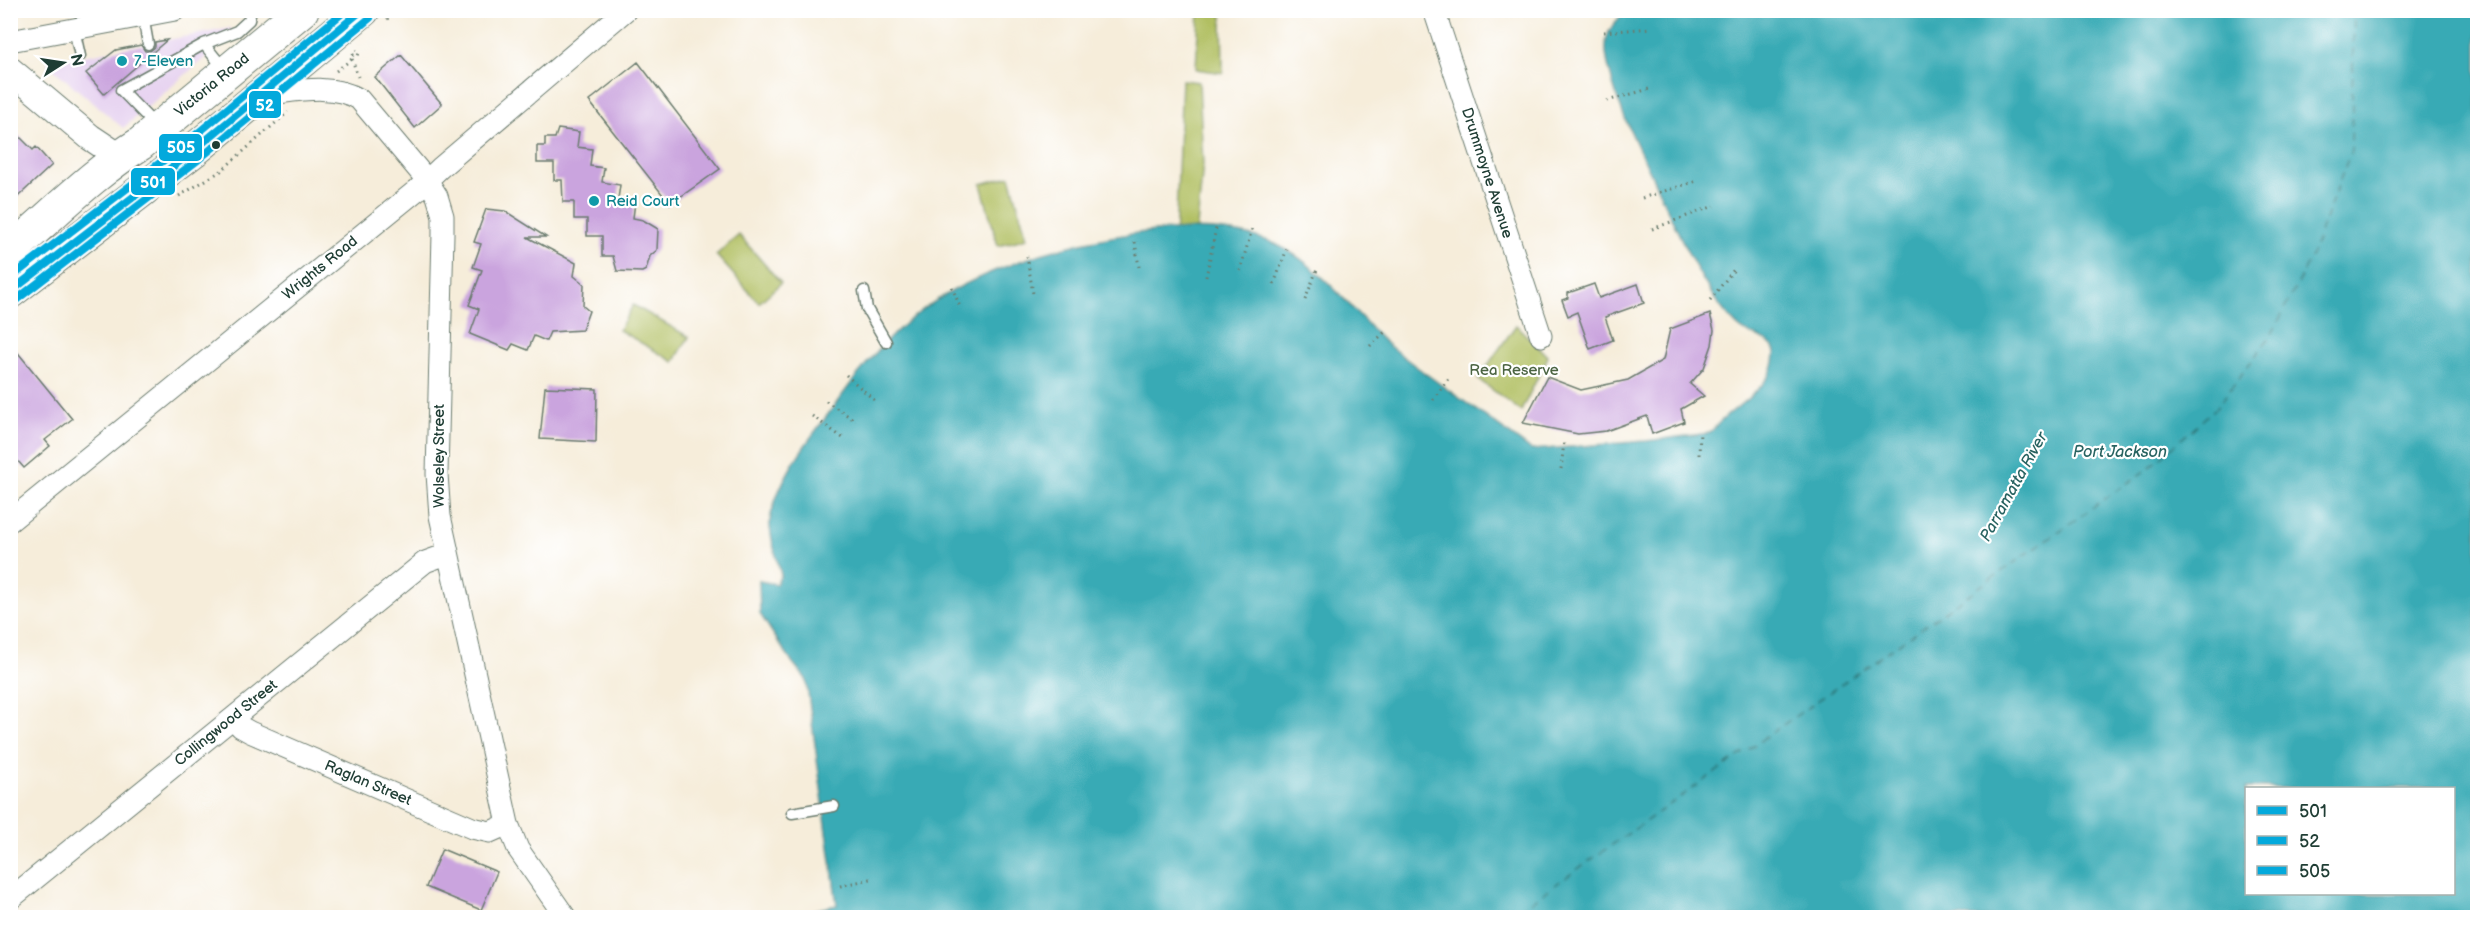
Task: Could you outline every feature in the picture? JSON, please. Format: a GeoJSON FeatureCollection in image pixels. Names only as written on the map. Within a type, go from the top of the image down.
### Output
{"type":"FeatureCollection","features":[{"type":"Feature","properties":{"kind":"highway","name":"Victoria Road"},"geometry":{"type":"LineString","coordinates":[[18,267],[120,157],[140,144],[302,10]]}},
{"type":"Feature","properties":{"kind":"highway"},"geometry":{"type":"LineString","coordinates":[[18,267],[193,151],[363,10]]}},
{"type":"Feature","properties":{"kind":"highway"},"geometry":{"type":"LineString","coordinates":[[120,157],[147,163],[193,151]]}},
{"type":"Feature","properties":{"kind":"street"},"geometry":{"type":"LineString","coordinates":[[10,41],[175,10]]}},
{"type":"Feature","properties":{"kind":"street","name":"Wrights Road"},"geometry":{"type":"LineString","coordinates":[[10,521],[427,180],[626,10]]}},
{"type":"Feature","properties":{"kind":"street","name":"Drummoyne Avenue"},"geometry":{"type":"LineString","coordinates":[[1434,10],[1541,336]]}},
{"type":"Feature","properties":{"kind":"street"},"geometry":{"type":"LineString","coordinates":[[10,70],[90,137],[120,157]]}},
{"type":"Feature","properties":{"kind":"street","name":"Wolseley Street"},"geometry":{"type":"LineString","coordinates":[[262,95],[320,89],[349,93],[366,106],[427,180],[437,196],[443,216],[437,474],[440,516],[508,824],[518,849],[566,918]]}},
{"type":"Feature","properties":{"kind":"street","name":"Collingwood Street"},"geometry":{"type":"LineString","coordinates":[[13,893],[425,562],[447,554]]}},
{"type":"Feature","properties":{"kind":"street","name":"Raglan Street"},"geometry":{"type":"LineString","coordinates":[[233,718],[241,727],[250,732],[472,828],[490,832],[508,824]]}},
{"type":"Feature","properties":{"kind":"lane"},"geometry":{"type":"LineString","coordinates":[[158,129],[121,90],[204,44],[237,31],[249,20],[251,10]]}},
{"type":"Feature","properties":{"kind":"lane"},"geometry":{"type":"LineString","coordinates":[[143,16],[148,44]]}},
{"type":"Feature","properties":{"kind":"lane"},"geometry":{"type":"LineString","coordinates":[[74,29],[80,56]]}},
{"type":"Feature","properties":{"kind":"lane"},"geometry":{"type":"LineString","coordinates":[[204,44],[226,72]]}},
{"type":"Feature","properties":{"kind":"lane"},"geometry":{"type":"LineString","coordinates":[[18,267],[86,213]]}},
{"type":"Feature","properties":{"kind":"lane"},"geometry":{"type":"LineString","coordinates":[[864,291],[867,309],[886,342]]}},
{"type":"Feature","properties":{"kind":"lane"},"geometry":{"type":"LineString","coordinates":[[792,813],[834,806]]}},
{"type":"Feature","properties":{"kind":"path"},"geometry":{"type":"LineString","coordinates":[[1604,32],[1651,28]]}},
{"type":"Feature","properties":{"kind":"path"},"geometry":{"type":"LineString","coordinates":[[352,59],[355,73]]}},
{"type":"Feature","properties":{"kind":"path"},"geometry":{"type":"LineString","coordinates":[[1607,101],[1649,89]]}},
{"type":"Feature","properties":{"kind":"path"},"geometry":{"type":"LineString","coordinates":[[1642,198],[1697,181]]}},
{"type":"Feature","properties":{"kind":"path"},"geometry":{"type":"LineString","coordinates":[[1652,229],[1714,206]]}},
{"type":"Feature","properties":{"kind":"path"},"geometry":{"type":"LineString","coordinates":[[1206,277],[1216,228]]}},
{"type":"Feature","properties":{"kind":"path"},"geometry":{"type":"LineString","coordinates":[[1240,271],[1252,229]]}},
{"type":"Feature","properties":{"kind":"path"},"geometry":{"type":"LineString","coordinates":[[1135,242],[1139,267]]}},
{"type":"Feature","properties":{"kind":"path"},"geometry":{"type":"LineString","coordinates":[[1274,284],[1288,246]]}},
{"type":"Feature","properties":{"kind":"path"},"geometry":{"type":"LineString","coordinates":[[1028,256],[1033,294]]}},
{"type":"Feature","properties":{"kind":"path"},"geometry":{"type":"LineString","coordinates":[[1305,300],[1318,267]]}},
{"type":"Feature","properties":{"kind":"path"},"geometry":{"type":"LineString","coordinates":[[1710,300],[1736,267]]}},
{"type":"Feature","properties":{"kind":"path"},"geometry":{"type":"LineString","coordinates":[[952,287],[960,307]]}},
{"type":"Feature","properties":{"kind":"path"},"geometry":{"type":"LineString","coordinates":[[1370,346],[1386,331]]}},
{"type":"Feature","properties":{"kind":"path"},"geometry":{"type":"LineString","coordinates":[[846,375],[874,400]]}},
{"type":"Feature","properties":{"kind":"path"},"geometry":{"type":"LineString","coordinates":[[1432,400],[1448,379]]}},
{"type":"Feature","properties":{"kind":"path"},"geometry":{"type":"LineString","coordinates":[[826,401],[856,421]]}},
{"type":"Feature","properties":{"kind":"path"},"geometry":{"type":"LineString","coordinates":[[812,416],[843,438]]}},
{"type":"Feature","properties":{"kind":"path"},"geometry":{"type":"LineString","coordinates":[[1699,455],[1700,432]]}},
{"type":"Feature","properties":{"kind":"path"},"geometry":{"type":"LineString","coordinates":[[1560,469],[1564,442]]}},
{"type":"Feature","properties":{"kind":"path"},"geometry":{"type":"LineString","coordinates":[[840,886],[875,878]]}},
{"type":"Feature","properties":{"kind":"shaded area"},"geometry":{"type":"Polygon","coordinates":[[[231,28],[233,34],[123,128],[46,63],[231,28]]]}},
{"type":"Feature","properties":{"kind":"green space"},"geometry":{"type":"Polygon","coordinates":[[[1199,11],[1222,11],[1223,73],[1196,69],[1199,11]]]}},
{"type":"Feature","properties":{"kind":"green space"},"geometry":{"type":"Polygon","coordinates":[[[1182,80],[1199,82],[1203,164],[1196,237],[1175,240],[1182,80]]]}},
{"type":"Feature","properties":{"kind":"green space"},"geometry":{"type":"Polygon","coordinates":[[[1010,176],[1027,238],[998,246],[981,184],[1010,176]]]}},
{"type":"Feature","properties":{"kind":"green space"},"geometry":{"type":"Polygon","coordinates":[[[739,235],[781,283],[759,303],[716,255],[739,235]]]}},
{"type":"Feature","properties":{"kind":"green space"},"geometry":{"type":"Polygon","coordinates":[[[633,305],[689,337],[674,362],[619,330],[633,305]]]}},
{"type":"Feature","properties":{"kind":"green space","name":"Rea Reserve"},"geometry":{"type":"Polygon","coordinates":[[[1516,325],[1548,357],[1521,411],[1478,379],[1516,325]]]}},
{"type":"Feature","properties":{"kind":"water","name":"Port Jackson"},"geometry":{"type":"Polygon","coordinates":[[[1626,11],[2477,11],[2477,917],[815,917],[814,910],[837,905],[806,679],[760,614],[759,581],[776,584],[781,575],[770,526],[773,506],[792,466],[858,374],[907,322],[954,290],[994,271],[1039,255],[1086,242],[1134,233],[1181,229],[1225,231],[1263,239],[1278,245],[1305,262],[1329,283],[1387,344],[1531,450],[1646,441],[1710,433],[1767,379],[1775,355],[1772,345],[1745,332],[1731,320],[1717,302],[1691,258],[1630,130],[1619,104],[1606,57],[1606,40],[1615,22],[1626,11]]]}},
{"type":"Feature","properties":{"kind":"building","name":"7-Eleven"},"geometry":{"type":"Polygon","coordinates":[[[167,40],[104,94],[86,73],[116,50],[141,45],[145,51],[150,51],[155,47],[155,42],[167,40]]]}},
{"type":"Feature","properties":{"kind":"building"},"geometry":{"type":"Polygon","coordinates":[[[401,55],[442,104],[415,128],[375,77],[401,55]]]}},
{"type":"Feature","properties":{"kind":"building"},"geometry":{"type":"Polygon","coordinates":[[[638,62],[720,169],[670,204],[589,101],[638,62]]]}},
{"type":"Feature","properties":{"kind":"building"},"geometry":{"type":"Polygon","coordinates":[[[10,127],[33,150],[36,147],[52,165],[10,204],[10,127]]]}},
{"type":"Feature","properties":{"kind":"building","name":"Reid Court"},"geometry":{"type":"Polygon","coordinates":[[[558,129],[579,132],[577,147],[592,149],[590,166],[604,168],[602,182],[620,185],[618,199],[635,202],[633,218],[643,220],[658,229],[657,250],[650,256],[646,270],[642,272],[617,271],[613,256],[602,256],[602,236],[587,236],[587,219],[574,219],[574,202],[563,202],[562,180],[554,180],[554,163],[537,163],[537,146],[545,146],[545,138],[555,138],[558,129]]]}},
{"type":"Feature","properties":{"kind":"building"},"geometry":{"type":"Polygon","coordinates":[[[486,209],[505,211],[546,237],[527,237],[576,263],[574,276],[584,284],[583,306],[589,311],[582,330],[550,332],[546,341],[534,336],[528,350],[513,344],[509,350],[470,334],[479,309],[469,305],[482,270],[473,267],[481,244],[474,242],[486,209]]]}},
{"type":"Feature","properties":{"kind":"building"},"geometry":{"type":"Polygon","coordinates":[[[1594,284],[1599,298],[1638,284],[1644,303],[1605,317],[1613,340],[1590,349],[1577,312],[1568,316],[1562,300],[1568,298],[1568,293],[1594,284]]]}},
{"type":"Feature","properties":{"kind":"building"},"geometry":{"type":"Polygon","coordinates":[[[1710,314],[1714,330],[1712,345],[1704,368],[1690,384],[1704,396],[1681,409],[1684,422],[1652,434],[1647,416],[1606,431],[1578,434],[1523,423],[1547,377],[1581,390],[1628,380],[1663,360],[1670,329],[1710,314]]]}},
{"type":"Feature","properties":{"kind":"building"},"geometry":{"type":"Polygon","coordinates":[[[10,343],[72,419],[45,440],[50,446],[24,468],[10,452],[10,343]]]}},
{"type":"Feature","properties":{"kind":"building"},"geometry":{"type":"Polygon","coordinates":[[[545,387],[597,389],[596,442],[540,439],[545,387]]]}},
{"type":"Feature","properties":{"kind":"building"},"geometry":{"type":"Polygon","coordinates":[[[442,849],[497,872],[481,910],[426,887],[442,849]]]}},
{"type":"Feature","properties":{"kind":"ferry route"},"geometry":{"type":"LineString","coordinates":[[1508,918],[2149,468],[2216,408],[2272,334],[2310,259],[2351,151],[2354,10]]}},
{"type":"Feature","properties":{"kind":"transit line","name":"505"},"geometry":{"type":"LineString","coordinates":[[10,278],[186,143],[346,10]]}},
{"type":"Feature","properties":{"kind":"transit line","name":"501"},"geometry":{"type":"LineString","coordinates":[[10,292],[193,151],[362,10]]}},
{"type":"Feature","properties":{"kind":"transit line","name":"52"},"geometry":{"type":"LineString","coordinates":[[16,300],[199,159],[370,18]]}},
{"type":"Feature","properties":{"kind":"place","name":"7-Eleven"},"geometry":{"type":"Point","coordinates":[122,61]}},
{"type":"Feature","properties":{"kind":"place","name":"Reid Court"},"geometry":{"type":"Point","coordinates":[594,201]}},
{"type":"Feature","properties":{"kind":"water label","name":"Parramatta River"},"geometry":{"type":"Point","coordinates":[2014,487]}}]}
